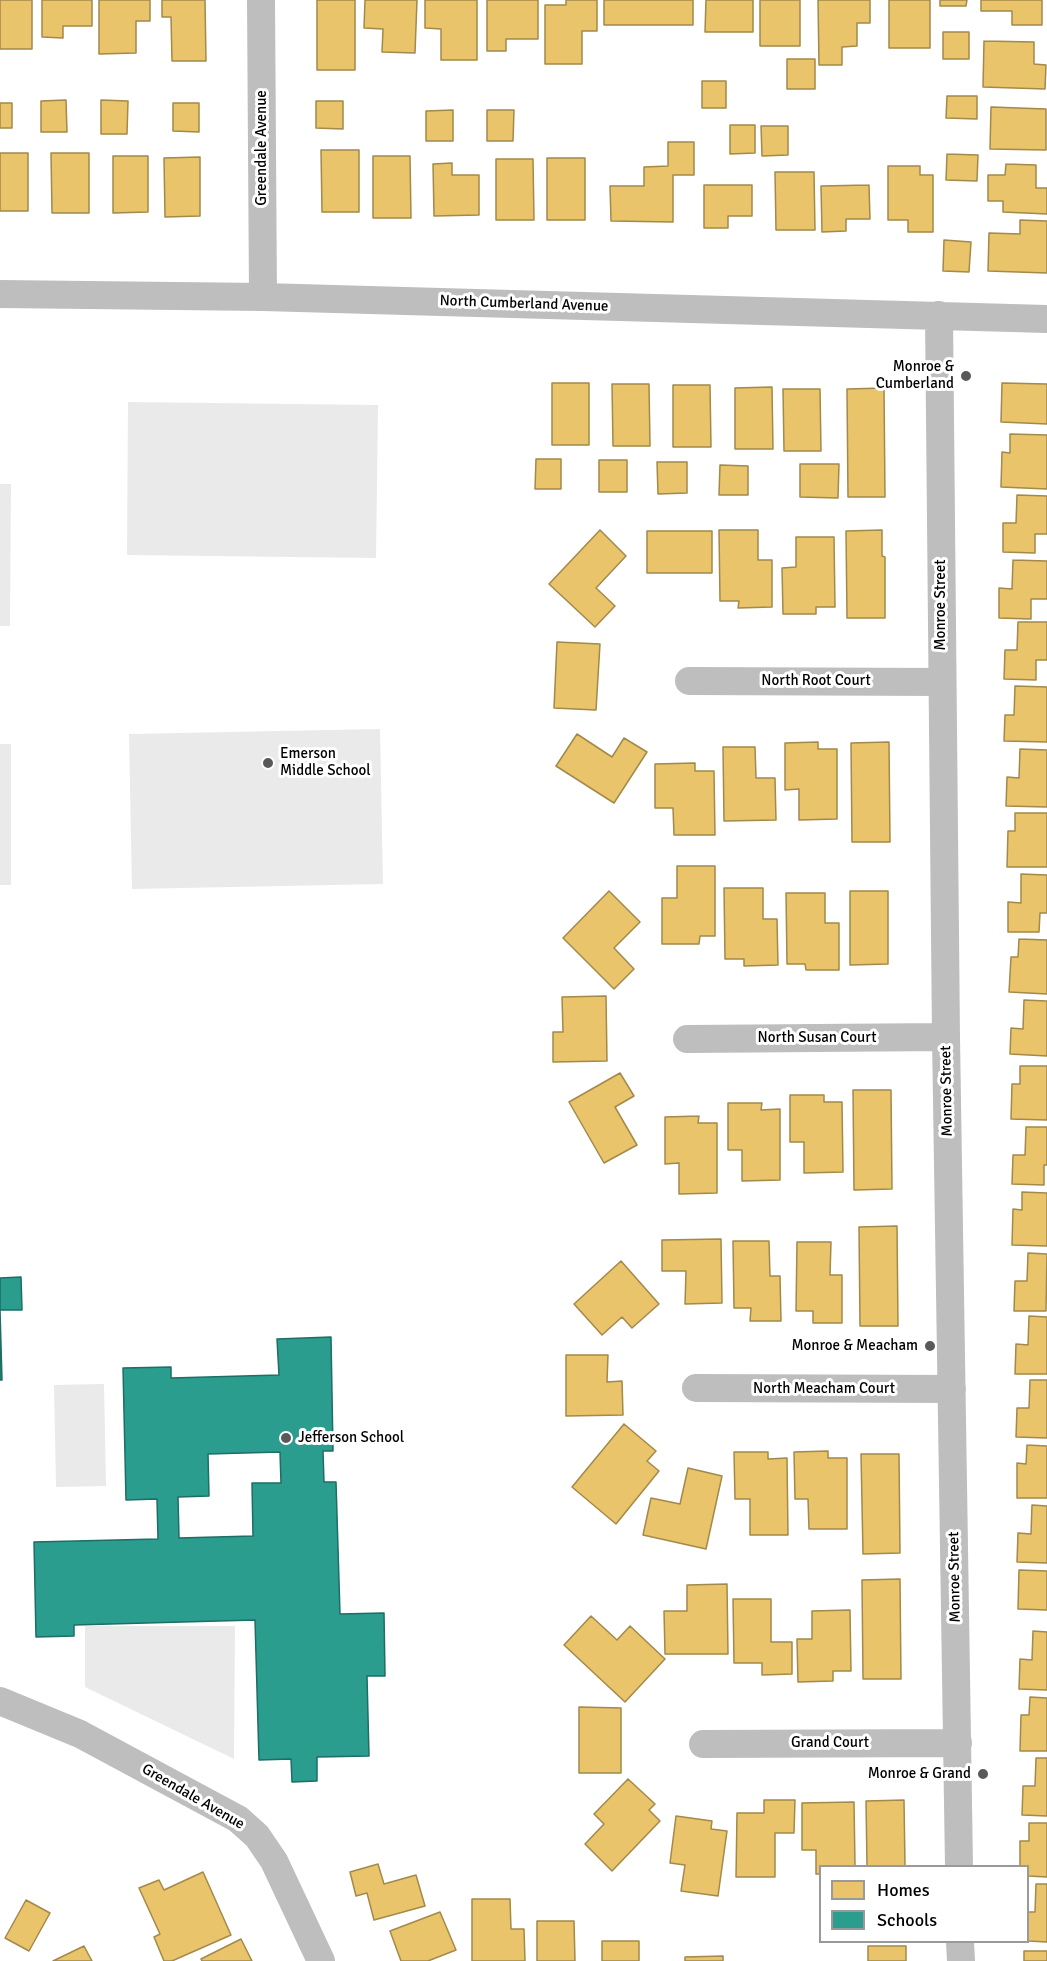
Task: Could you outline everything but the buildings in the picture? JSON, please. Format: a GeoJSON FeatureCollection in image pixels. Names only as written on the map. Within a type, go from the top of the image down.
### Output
{"type":"FeatureCollection","features":[{"type":"Feature","properties":{"kind":"street","name":"Greendale Avenue"},"geometry":{"type":"LineString","coordinates":[[261,0],[263,297]]}},
{"type":"Feature","properties":{"kind":"street","name":"North Cumberland Avenue"},"geometry":{"type":"LineString","coordinates":[[0,294],[263,297],[1047,319]]}},
{"type":"Feature","properties":{"kind":"street","name":"Monroe Street"},"geometry":{"type":"LineString","coordinates":[[939,315],[946,1037],[959,1865]]}},
{"type":"Feature","properties":{"kind":"street","name":"North Root Court"},"geometry":{"type":"LineString","coordinates":[[689,681],[942,682]]}},
{"type":"Feature","properties":{"kind":"street","name":"North Susan Court"},"geometry":{"type":"LineString","coordinates":[[687,1039],[946,1037]]}},
{"type":"Feature","properties":{"kind":"street","name":"North Meacham Court"},"geometry":{"type":"LineString","coordinates":[[696,1388],[952,1389]]}},
{"type":"Feature","properties":{"kind":"street","name":"Greendale Avenue"},"geometry":{"type":"LineString","coordinates":[[0,1701],[80,1734],[238,1819],[257,1836],[274,1862],[321,1961]]}},
{"type":"Feature","properties":{"kind":"street","name":"Grand Court"},"geometry":{"type":"LineString","coordinates":[[703,1744],[958,1743]]}},
{"type":"Feature","properties":{"kind":"street"},"geometry":{"type":"LineString","coordinates":[[960,1943],[961,1961]]}},
{"type":"Feature","properties":{"kind":"shaded area"},"geometry":{"type":"Polygon","coordinates":[[[128,402],[378,405],[376,558],[127,555],[128,402]]]}},
{"type":"Feature","properties":{"kind":"shaded area"},"geometry":{"type":"Polygon","coordinates":[[[0,484],[11,484],[10,626],[0,626],[0,484]]]}},
{"type":"Feature","properties":{"kind":"shaded area"},"geometry":{"type":"Polygon","coordinates":[[[380,729],[383,884],[132,889],[129,734],[380,729]]]}},
{"type":"Feature","properties":{"kind":"shaded area"},"geometry":{"type":"Polygon","coordinates":[[[0,744],[11,744],[11,885],[0,885],[0,744]]]}},
{"type":"Feature","properties":{"kind":"shaded area"},"geometry":{"type":"Polygon","coordinates":[[[104,1384],[106,1486],[56,1487],[54,1385],[104,1384]]]}},
{"type":"Feature","properties":{"kind":"shaded area"},"geometry":{"type":"Polygon","coordinates":[[[85,1626],[235,1626],[234,1759],[85,1687],[85,1626]]]}},
{"type":"Feature","properties":{"kind":"place","name":"Monroe & Cumberland"},"geometry":{"type":"Point","coordinates":[966,376]}},
{"type":"Feature","properties":{"kind":"place","name":"Emerson Middle School"},"geometry":{"type":"Point","coordinates":[268,763]}},
{"type":"Feature","properties":{"kind":"place","name":"Monroe & Meacham"},"geometry":{"type":"Point","coordinates":[930,1346]}},
{"type":"Feature","properties":{"kind":"place","name":"Jefferson School"},"geometry":{"type":"Point","coordinates":[286,1438]}},
{"type":"Feature","properties":{"kind":"place","name":"Monroe & Grand"},"geometry":{"type":"Point","coordinates":[983,1774]}}]}
